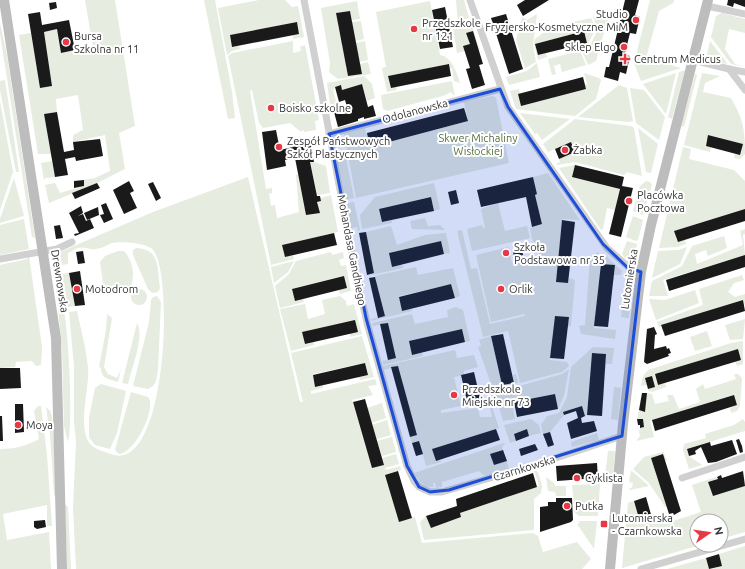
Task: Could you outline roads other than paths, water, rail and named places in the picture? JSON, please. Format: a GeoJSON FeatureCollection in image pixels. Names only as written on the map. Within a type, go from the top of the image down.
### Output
{"type":"FeatureCollection","features":[{"type":"Feature","properties":{"kind":"main road","name":"Drewnowska"},"geometry":{"type":"LineString","coordinates":[[4,0],[44,251],[57,349],[62,569]]}},
{"type":"Feature","properties":{"kind":"main road","name":"Lutomierska"},"geometry":{"type":"LineString","coordinates":[[610,569],[622,436],[641,272],[650,225],[707,3]]}},
{"type":"Feature","properties":{"kind":"street","name":"Mohandasa Gandhiego"},"geometry":{"type":"LineString","coordinates":[[304,0],[367,323],[407,466],[414,481],[424,490]]}},
{"type":"Feature","properties":{"kind":"street"},"geometry":{"type":"LineString","coordinates":[[470,0],[500,89],[508,107],[607,248],[632,270],[641,272]]}},
{"type":"Feature","properties":{"kind":"street"},"geometry":{"type":"LineString","coordinates":[[707,3],[745,14]]}},
{"type":"Feature","properties":{"kind":"street"},"geometry":{"type":"LineString","coordinates":[[692,60],[745,72]]}},
{"type":"Feature","properties":{"kind":"street"},"geometry":{"type":"LineString","coordinates":[[729,69],[745,90]]}},
{"type":"Feature","properties":{"kind":"street","name":"Odolanowska"},"geometry":{"type":"LineString","coordinates":[[329,134],[500,89]]}},
{"type":"Feature","properties":{"kind":"street"},"geometry":{"type":"LineString","coordinates":[[0,259],[57,249],[72,242]]}},
{"type":"Feature","properties":{"kind":"street","name":"Czarnkowska"},"geometry":{"type":"LineString","coordinates":[[424,490],[437,492],[449,490],[622,436]]}},
{"type":"Feature","properties":{"kind":"street"},"geometry":{"type":"LineString","coordinates":[[682,478],[745,457]]}},
{"type":"Feature","properties":{"kind":"street"},"geometry":{"type":"LineString","coordinates":[[641,569],[745,538]]}},
{"type":"Feature","properties":{"kind":"place","name":"Studio Fryzjersko-Kosmetyczne MiM"},"geometry":{"type":"Point","coordinates":[636,20]}},
{"type":"Feature","properties":{"kind":"place","name":"Przedszkole nr 121"},"geometry":{"type":"Point","coordinates":[414,29]}},
{"type":"Feature","properties":{"kind":"place","name":"Bursa Szkolna nr 11"},"geometry":{"type":"Point","coordinates":[66,42]}},
{"type":"Feature","properties":{"kind":"place","name":"Sklep Elgo"},"geometry":{"type":"Point","coordinates":[624,47]}},
{"type":"Feature","properties":{"kind":"place","name":"Centrum Medicus"},"geometry":{"type":"Point","coordinates":[625,59]}},
{"type":"Feature","properties":{"kind":"place","name":"Boisko szkolne"},"geometry":{"type":"Point","coordinates":[271,108]}},
{"type":"Feature","properties":{"kind":"place","name":"Zespół Państwowych Szkół Plastycznych"},"geometry":{"type":"Point","coordinates":[279,147]}},
{"type":"Feature","properties":{"kind":"place","name":"Żabka"},"geometry":{"type":"Point","coordinates":[565,150]}},
{"type":"Feature","properties":{"kind":"place","name":"Placówka Pocztowa"},"geometry":{"type":"Point","coordinates":[629,201]}},
{"type":"Feature","properties":{"kind":"place","name":"Szkoła Podstawowa nr 35"},"geometry":{"type":"Point","coordinates":[506,253]}},
{"type":"Feature","properties":{"kind":"place","name":"Motodrom"},"geometry":{"type":"Point","coordinates":[77,289]}},
{"type":"Feature","properties":{"kind":"place","name":"Orlik"},"geometry":{"type":"Point","coordinates":[501,289]}},
{"type":"Feature","properties":{"kind":"place","name":"Przedszkole Miejskie nr 73"},"geometry":{"type":"Point","coordinates":[454,395]}},
{"type":"Feature","properties":{"kind":"place","name":"Moya"},"geometry":{"type":"Point","coordinates":[18,425]}},
{"type":"Feature","properties":{"kind":"place","name":"Cyklista"},"geometry":{"type":"Point","coordinates":[577,478]}},
{"type":"Feature","properties":{"kind":"place","name":"Putka"},"geometry":{"type":"Point","coordinates":[567,506]}},
{"type":"Feature","properties":{"kind":"place","name":"Lutomierska - Czarnkowska"},"geometry":{"type":"Point","coordinates":[604,524]}},
{"type":"Feature","properties":{"kind":"park label","name":"Skwer Michaliny Wisłockiej"},"geometry":{"type":"Point","coordinates":[478,144]}}]}
